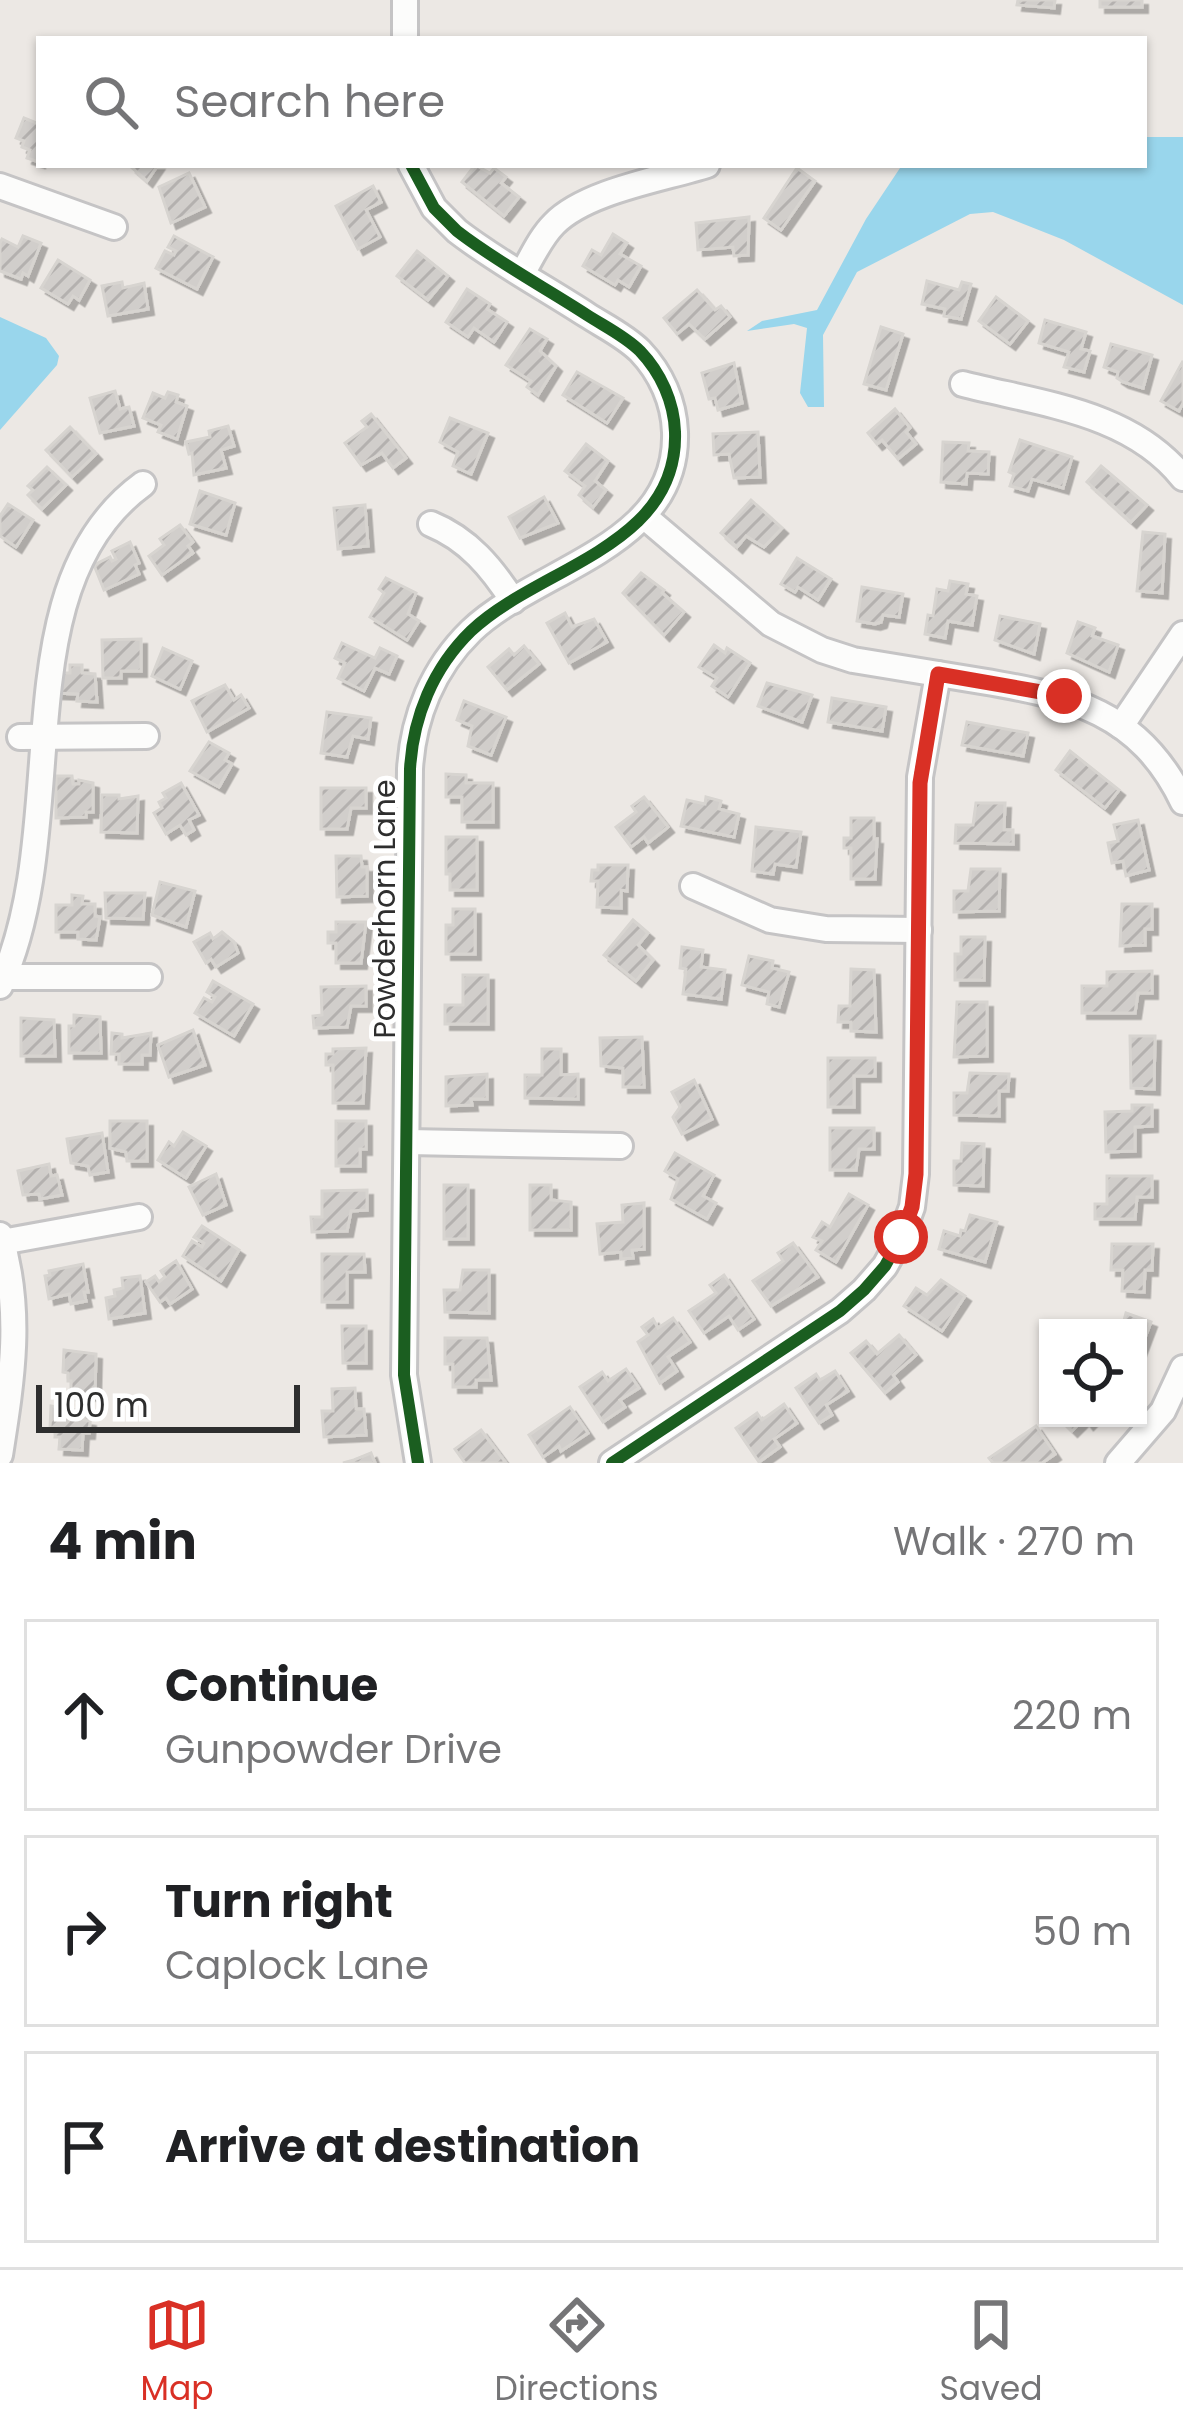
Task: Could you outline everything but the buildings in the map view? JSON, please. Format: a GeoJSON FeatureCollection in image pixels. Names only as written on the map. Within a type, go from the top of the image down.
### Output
{"type":"FeatureCollection","features":[{"type":"Feature","properties":{"kind":"street"},"geometry":{"type":"LineString","coordinates":[[405,0],[405,36]]}},
{"type":"Feature","properties":{"kind":"street","name":"Powderhorn Lane"},"geometry":{"type":"LineString","coordinates":[[412,168],[445,220],[629,342],[664,386],[674,417],[674,457],[662,492],[645,517],[624,535],[481,623],[448,658],[424,702],[414,735],[404,1385],[418,1463]]}},
{"type":"Feature","properties":{"kind":"street"},"geometry":{"type":"LineString","coordinates":[[522,274],[564,215],[584,203],[697,168]]}},
{"type":"Feature","properties":{"kind":"street"},"geometry":{"type":"LineString","coordinates":[[0,186],[114,227]]}},
{"type":"Feature","properties":{"kind":"street"},"geometry":{"type":"LineString","coordinates":[[963,383],[1120,426],[1154,446],[1183,478]]}},
{"type":"Feature","properties":{"kind":"street"},"geometry":{"type":"LineString","coordinates":[[52,564],[93,513],[143,484]]}},
{"type":"Feature","properties":{"kind":"street"},"geometry":{"type":"LineString","coordinates":[[645,517],[771,625],[792,637],[853,660],[1064,696],[1094,708],[1151,752],[1183,802]]}},
{"type":"Feature","properties":{"kind":"street"},"geometry":{"type":"LineString","coordinates":[[431,524],[459,538],[483,560],[513,601]]}},
{"type":"Feature","properties":{"kind":"street"},"geometry":{"type":"LineString","coordinates":[[1121,726],[1183,634]]}},
{"type":"Feature","properties":{"kind":"street"},"geometry":{"type":"LineString","coordinates":[[614,1462],[839,1311],[875,1279],[898,1245],[912,1207],[916,1174],[920,777],[938,674]]}},
{"type":"Feature","properties":{"kind":"street"},"geometry":{"type":"LineString","coordinates":[[19,704],[21,903],[2,982],[149,976]]}},
{"type":"Feature","properties":{"kind":"street"},"geometry":{"type":"LineString","coordinates":[[20,737],[146,736]]}},
{"type":"Feature","properties":{"kind":"street"},"geometry":{"type":"LineString","coordinates":[[693,886],[770,920],[826,929],[919,930]]}},
{"type":"Feature","properties":{"kind":"street"},"geometry":{"type":"LineString","coordinates":[[408,1142],[620,1146]]}},
{"type":"Feature","properties":{"kind":"street"},"geometry":{"type":"LineString","coordinates":[[0,1455],[15,1343],[13,1290],[1,1238],[139,1217]]}},
{"type":"Feature","properties":{"kind":"street"},"geometry":{"type":"LineString","coordinates":[[1118,1463],[1163,1411],[1183,1368]]}},
{"type":"Feature","properties":{"kind":"water"},"geometry":{"type":"Polygon","coordinates":[[[1147,137],[1183,137],[1183,305],[1064,240],[993,212],[970,214],[857,272],[823,335],[824,407],[808,407],[800,393],[807,328],[794,324],[747,331],[762,321],[817,310],[866,219],[900,168],[1147,168],[1147,137]]]}},
{"type":"Feature","properties":{"kind":"water"},"geometry":{"type":"Polygon","coordinates":[[[0,317],[46,338],[59,356],[57,365],[0,430],[0,317]]]}},
{"type":"Feature","properties":{"kind":"cycle path"},"geometry":{"type":"LineString","coordinates":[[413,168],[434,208],[457,231],[640,351],[665,388],[675,432],[670,471],[654,503],[600,551],[499,609],[471,631],[436,677],[415,731],[410,769],[404,1375],[418,1463]]}},
{"type":"Feature","properties":{"kind":"cycle path"},"geometry":{"type":"LineString","coordinates":[[612,1463],[840,1311],[885,1266],[901,1237],[912,1207],[916,1174],[920,777],[938,674]]}},
{"type":"Feature","properties":{"kind":"route"},"geometry":{"type":"LineString","coordinates":[[901,1237],[912,1207],[916,1174],[920,777],[938,674],[1064,696]]}}]}
